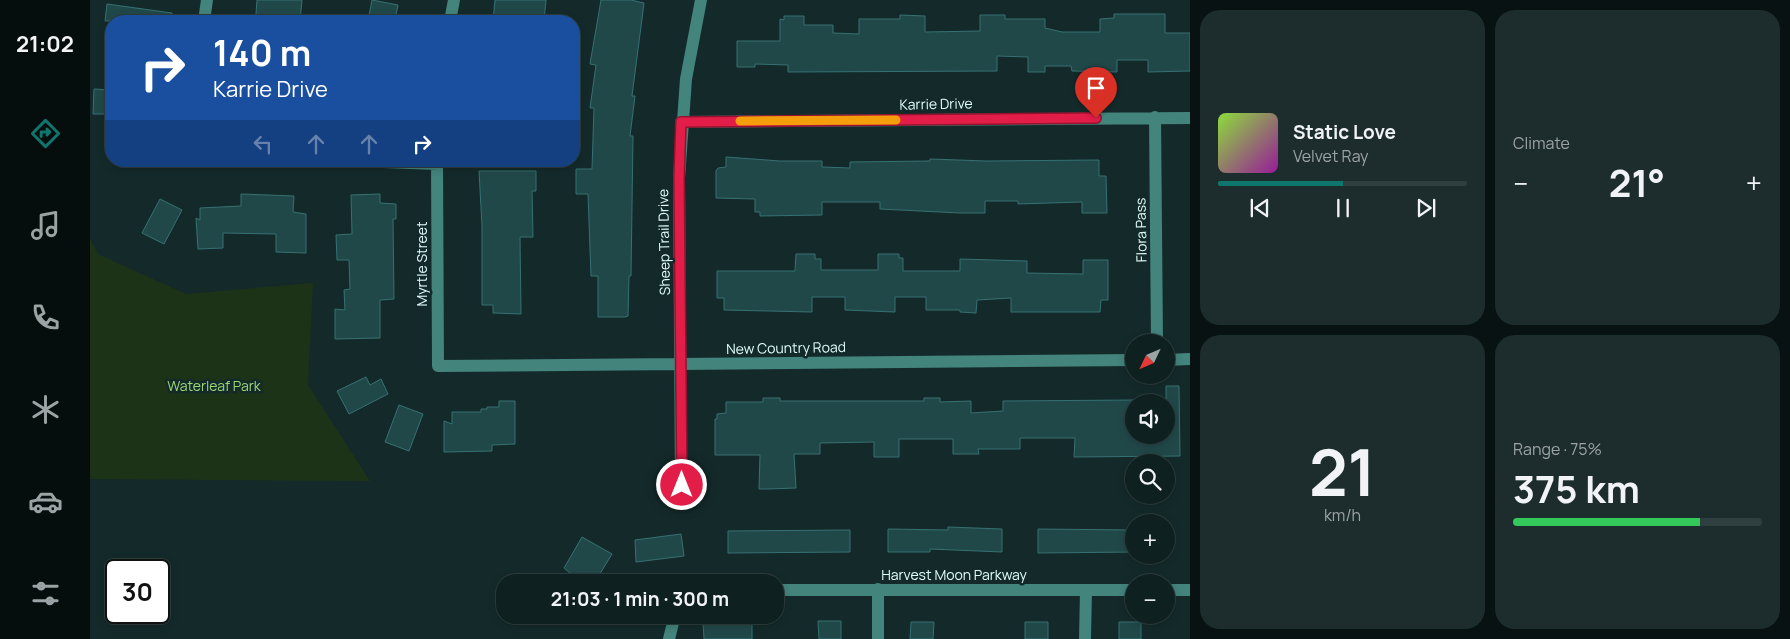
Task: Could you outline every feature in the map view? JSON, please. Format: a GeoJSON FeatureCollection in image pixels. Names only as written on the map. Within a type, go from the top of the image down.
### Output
{"type":"FeatureCollection","features":[{"type":"Feature","properties":{"kind":"street"},"geometry":{"type":"LineString","coordinates":[[205,15],[207,0]]}},
{"type":"Feature","properties":{"kind":"street"},"geometry":{"type":"LineString","coordinates":[[451,15],[454,0]]}},
{"type":"Feature","properties":{"kind":"street","name":"Sheep Trail Drive"},"geometry":{"type":"LineString","coordinates":[[682,485],[679,178],[681,122],[686,79],[701,0]]}},
{"type":"Feature","properties":{"kind":"street","name":"Flora Pass"},"geometry":{"type":"LineString","coordinates":[[1156,117],[1158,334]]}},
{"type":"Feature","properties":{"kind":"street","name":"Karrie Drive"},"geometry":{"type":"LineString","coordinates":[[681,122],[1190,118]]}},
{"type":"Feature","properties":{"kind":"street","name":"Myrtle Street"},"geometry":{"type":"LineString","coordinates":[[437,167],[438,366]]}},
{"type":"Feature","properties":{"kind":"street"},"geometry":{"type":"LineString","coordinates":[[1175,360],[1190,359]]}},
{"type":"Feature","properties":{"kind":"street","name":"New Country Road"},"geometry":{"type":"LineString","coordinates":[[438,366],[1125,360]]}},
{"type":"Feature","properties":{"kind":"street"},"geometry":{"type":"LineString","coordinates":[[878,589],[878,639]]}},
{"type":"Feature","properties":{"kind":"street","name":"Harvest Moon Parkway"},"geometry":{"type":"LineString","coordinates":[[784,590],[1125,590]]}},
{"type":"Feature","properties":{"kind":"street"},"geometry":{"type":"LineString","coordinates":[[1085,639],[1086,590]]}},
{"type":"Feature","properties":{"kind":"street"},"geometry":{"type":"LineString","coordinates":[[1175,590],[1190,590]]}},
{"type":"Feature","properties":{"kind":"street"},"geometry":{"type":"LineString","coordinates":[[669,639],[673,624]]}},
{"type":"Feature","properties":{"kind":"green space","name":"Waterleaf Park"},"geometry":{"type":"Polygon","coordinates":[[[90,239],[98,254],[186,294],[313,283],[308,385],[370,481],[90,479],[90,239]]]}},
{"type":"Feature","properties":{"kind":"building"},"geometry":{"type":"Polygon","coordinates":[[[257,0],[302,0],[301,15],[256,14],[257,0]]]}},
{"type":"Feature","properties":{"kind":"building"},"geometry":{"type":"Polygon","coordinates":[[[372,0],[398,5],[396,15],[369,15],[372,0]]]}},
{"type":"Feature","properties":{"kind":"building"},"geometry":{"type":"Polygon","coordinates":[[[495,0],[546,0],[545,15],[494,15],[495,0]]]}},
{"type":"Feature","properties":{"kind":"building"},"geometry":{"type":"Polygon","coordinates":[[[601,0],[631,0],[644,3],[632,96],[635,96],[630,136],[633,136],[631,276],[629,276],[628,316],[625,317],[598,317],[598,276],[591,276],[588,194],[576,194],[576,169],[592,169],[594,108],[590,108],[596,65],[590,64],[601,0]]]}},
{"type":"Feature","properties":{"kind":"building"},"geometry":{"type":"Polygon","coordinates":[[[107,4],[172,13],[172,15],[106,15],[107,4]]]}},
{"type":"Feature","properties":{"kind":"building"},"geometry":{"type":"Polygon","coordinates":[[[1114,14],[1165,14],[1165,33],[1190,33],[1190,71],[1148,72],[1148,60],[1117,60],[1117,72],[1072,71],[1071,66],[1045,66],[1045,72],[1028,72],[1028,57],[997,56],[997,71],[788,72],[788,65],[755,64],[755,67],[737,67],[737,41],[780,41],[780,19],[784,20],[784,16],[804,16],[804,25],[833,25],[833,33],[859,34],[859,19],[900,19],[900,15],[925,16],[925,32],[980,31],[980,15],[1005,15],[1005,19],[1045,19],[1045,28],[1062,32],[1100,32],[1100,19],[1114,18],[1114,14]]]}},
{"type":"Feature","properties":{"kind":"building"},"geometry":{"type":"Polygon","coordinates":[[[94,89],[105,90],[105,114],[93,114],[94,89]]]}},
{"type":"Feature","properties":{"kind":"building"},"geometry":{"type":"Polygon","coordinates":[[[726,157],[780,161],[822,161],[822,167],[850,168],[850,162],[930,161],[930,159],[986,161],[1099,160],[1099,176],[1106,176],[1107,213],[1082,213],[1082,202],[1018,204],[1018,201],[985,201],[985,213],[960,213],[880,209],[880,202],[822,202],[822,215],[760,216],[760,212],[755,212],[755,199],[716,198],[716,171],[718,168],[726,167],[726,157]]]}},
{"type":"Feature","properties":{"kind":"building"},"geometry":{"type":"Polygon","coordinates":[[[479,171],[536,171],[536,191],[532,191],[533,237],[520,237],[521,314],[493,313],[493,305],[482,305],[482,226],[479,171]]]}},
{"type":"Feature","properties":{"kind":"building"},"geometry":{"type":"Polygon","coordinates":[[[241,194],[294,196],[293,212],[306,214],[306,253],[276,252],[276,234],[223,233],[223,248],[198,249],[196,218],[200,220],[200,208],[241,206],[241,194]]]}},
{"type":"Feature","properties":{"kind":"building"},"geometry":{"type":"Polygon","coordinates":[[[380,194],[380,203],[396,204],[396,219],[393,219],[394,299],[380,300],[380,338],[335,339],[335,309],[345,310],[344,290],[350,289],[349,260],[337,260],[336,235],[352,234],[351,195],[380,194]]]}},
{"type":"Feature","properties":{"kind":"building"},"geometry":{"type":"Polygon","coordinates":[[[160,199],[182,210],[164,244],[142,233],[160,199]]]}},
{"type":"Feature","properties":{"kind":"building"},"geometry":{"type":"Polygon","coordinates":[[[796,254],[815,254],[815,259],[821,259],[821,270],[878,270],[878,254],[899,254],[899,258],[903,258],[903,271],[960,271],[960,259],[1027,261],[1027,273],[1083,274],[1083,260],[1108,260],[1108,300],[1101,300],[1100,312],[1011,312],[1011,298],[977,300],[976,313],[960,312],[960,310],[926,310],[926,297],[895,297],[895,312],[845,310],[845,297],[812,297],[812,312],[724,310],[724,298],[717,298],[717,271],[795,271],[796,254]]]}},
{"type":"Feature","properties":{"kind":"building"},"geometry":{"type":"Polygon","coordinates":[[[366,377],[370,385],[381,379],[388,394],[349,414],[337,391],[366,377]]]}},
{"type":"Feature","properties":{"kind":"building"},"geometry":{"type":"Polygon","coordinates":[[[1166,386],[1179,386],[1180,456],[1175,456],[1175,454],[1125,454],[1125,457],[1074,457],[1075,438],[1020,438],[1020,449],[978,449],[979,454],[953,454],[953,439],[899,439],[899,457],[874,457],[874,442],[820,443],[820,454],[794,454],[796,488],[759,489],[760,455],[715,455],[715,419],[717,419],[717,414],[726,413],[726,402],[763,402],[763,398],[780,398],[780,401],[924,401],[924,398],[940,398],[940,402],[971,401],[971,413],[1003,411],[1003,401],[1125,400],[1125,444],[1175,444],[1175,394],[1166,394],[1166,386]]]}},
{"type":"Feature","properties":{"kind":"building"},"geometry":{"type":"Polygon","coordinates":[[[499,401],[515,401],[515,444],[492,445],[492,451],[444,452],[444,421],[452,424],[452,412],[481,412],[481,409],[487,409],[487,407],[499,407],[499,401]]]}},
{"type":"Feature","properties":{"kind":"building"},"geometry":{"type":"Polygon","coordinates":[[[399,405],[423,414],[409,451],[385,442],[399,405]]]}},
{"type":"Feature","properties":{"kind":"building"},"geometry":{"type":"Polygon","coordinates":[[[948,527],[1002,529],[1002,552],[930,549],[930,552],[888,552],[888,529],[948,530],[948,527]]]}},
{"type":"Feature","properties":{"kind":"building"},"geometry":{"type":"Polygon","coordinates":[[[1038,529],[1125,530],[1125,552],[1038,553],[1038,529]]]}},
{"type":"Feature","properties":{"kind":"building"},"geometry":{"type":"Polygon","coordinates":[[[850,530],[850,552],[728,553],[728,531],[850,530]]]}},
{"type":"Feature","properties":{"kind":"building"},"geometry":{"type":"Polygon","coordinates":[[[681,534],[684,556],[636,562],[635,540],[681,534]]]}},
{"type":"Feature","properties":{"kind":"building"},"geometry":{"type":"Polygon","coordinates":[[[582,537],[612,554],[600,574],[569,574],[564,568],[582,537]]]}},
{"type":"Feature","properties":{"kind":"building"},"geometry":{"type":"Polygon","coordinates":[[[818,621],[841,621],[841,639],[819,639],[818,621]]]}},
{"type":"Feature","properties":{"kind":"building"},"geometry":{"type":"Polygon","coordinates":[[[911,622],[934,622],[933,639],[910,639],[911,622]]]}},
{"type":"Feature","properties":{"kind":"building"},"geometry":{"type":"Polygon","coordinates":[[[1025,622],[1048,622],[1048,639],[1025,639],[1025,622]]]}},
{"type":"Feature","properties":{"kind":"building"},"geometry":{"type":"Polygon","coordinates":[[[1119,622],[1141,624],[1141,639],[1119,639],[1119,622]]]}},
{"type":"Feature","properties":{"kind":"building"},"geometry":{"type":"Polygon","coordinates":[[[703,624],[752,624],[752,639],[704,639],[703,624]]]}},
{"type":"Feature","properties":{"kind":"slow traffic"},"geometry":{"type":"LineString","coordinates":[[740,121],[896,120]]}},
{"type":"Feature","properties":{"kind":"route"},"geometry":{"type":"LineString","coordinates":[[682,485],[679,178],[681,122],[1096,118]]}}]}
